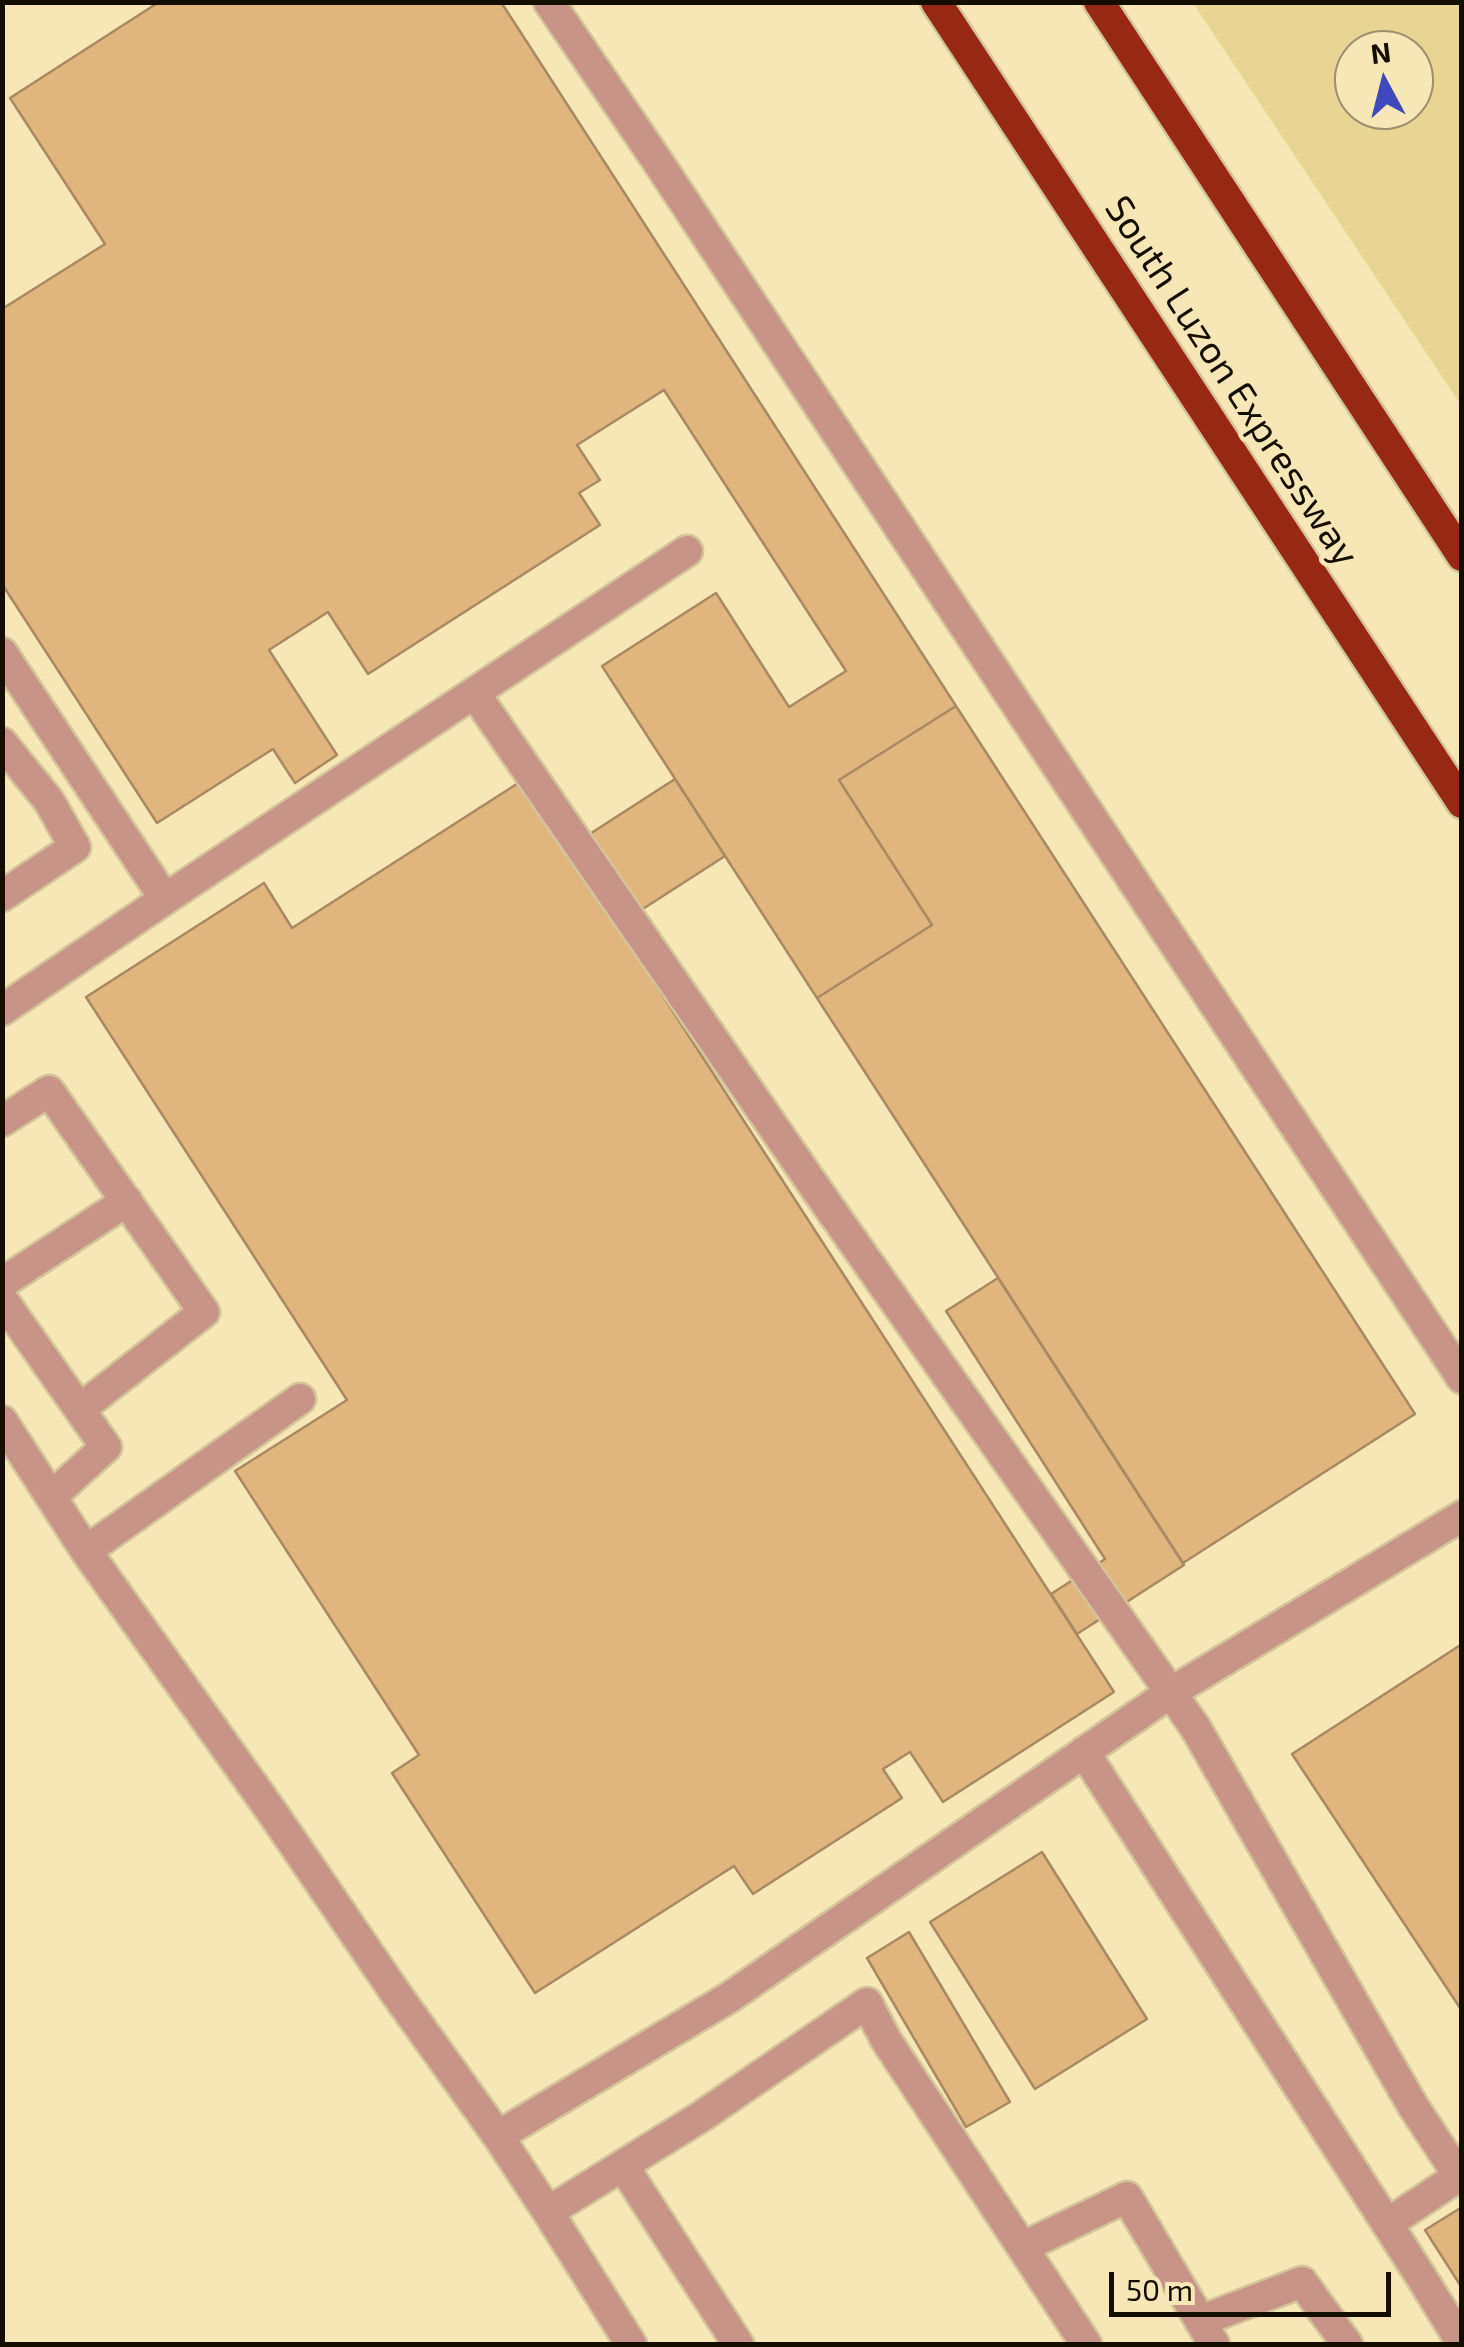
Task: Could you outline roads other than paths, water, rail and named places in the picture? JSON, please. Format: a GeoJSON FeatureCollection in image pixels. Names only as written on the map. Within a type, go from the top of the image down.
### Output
{"type":"FeatureCollection","features":[{"type":"Feature","properties":{"kind":"highway","name":"South Luzon Expressway"},"geometry":{"type":"LineString","coordinates":[[936,2],[1462,803]]}},
{"type":"Feature","properties":{"kind":"highway"},"geometry":{"type":"LineString","coordinates":[[1099,2],[1462,556]]}},
{"type":"Feature","properties":{"kind":"street"},"geometry":{"type":"LineString","coordinates":[[549,2],[1462,1378]]}},
{"type":"Feature","properties":{"kind":"street"},"geometry":{"type":"LineString","coordinates":[[2,1010],[686,551]]}},
{"type":"Feature","properties":{"kind":"street"},"geometry":{"type":"LineString","coordinates":[[2,654],[164,899]]}},
{"type":"Feature","properties":{"kind":"street"},"geometry":{"type":"LineString","coordinates":[[474,694],[821,1196],[1196,1726],[1404,2091],[1460,2175],[1387,2224]]}},
{"type":"Feature","properties":{"kind":"street"},"geometry":{"type":"LineString","coordinates":[[2,743],[50,801],[75,847],[2,896]]}},
{"type":"Feature","properties":{"kind":"street"},"geometry":{"type":"LineString","coordinates":[[2,1121],[49,1091],[204,1312],[80,1408]]}},
{"type":"Feature","properties":{"kind":"street"},"geometry":{"type":"LineString","coordinates":[[2,1283],[127,1202]]}},
{"type":"Feature","properties":{"kind":"street"},"geometry":{"type":"LineString","coordinates":[[2,1298],[106,1447],[52,1497]]}},
{"type":"Feature","properties":{"kind":"street"},"geometry":{"type":"LineString","coordinates":[[86,1551],[300,1398]]}},
{"type":"Feature","properties":{"kind":"street"},"geometry":{"type":"LineString","coordinates":[[2,1421],[86,1551],[498,2136],[630,2344]]}},
{"type":"Feature","properties":{"kind":"street"},"geometry":{"type":"LineString","coordinates":[[498,2136],[730,1996],[1170,1693],[1462,1516]]}},
{"type":"Feature","properties":{"kind":"street"},"geometry":{"type":"LineString","coordinates":[[1084,1752],[1462,2343]]}},
{"type":"Feature","properties":{"kind":"street"},"geometry":{"type":"LineString","coordinates":[[548,2212],[702,2116],[867,2003],[886,2040],[1086,2344]]}},
{"type":"Feature","properties":{"kind":"street"},"geometry":{"type":"LineString","coordinates":[[623,2166],[738,2344]]}},
{"type":"Feature","properties":{"kind":"street"},"geometry":{"type":"LineString","coordinates":[[1023,2248],[1127,2197],[1207,2333],[1302,2282],[1346,2344]]}}]}
